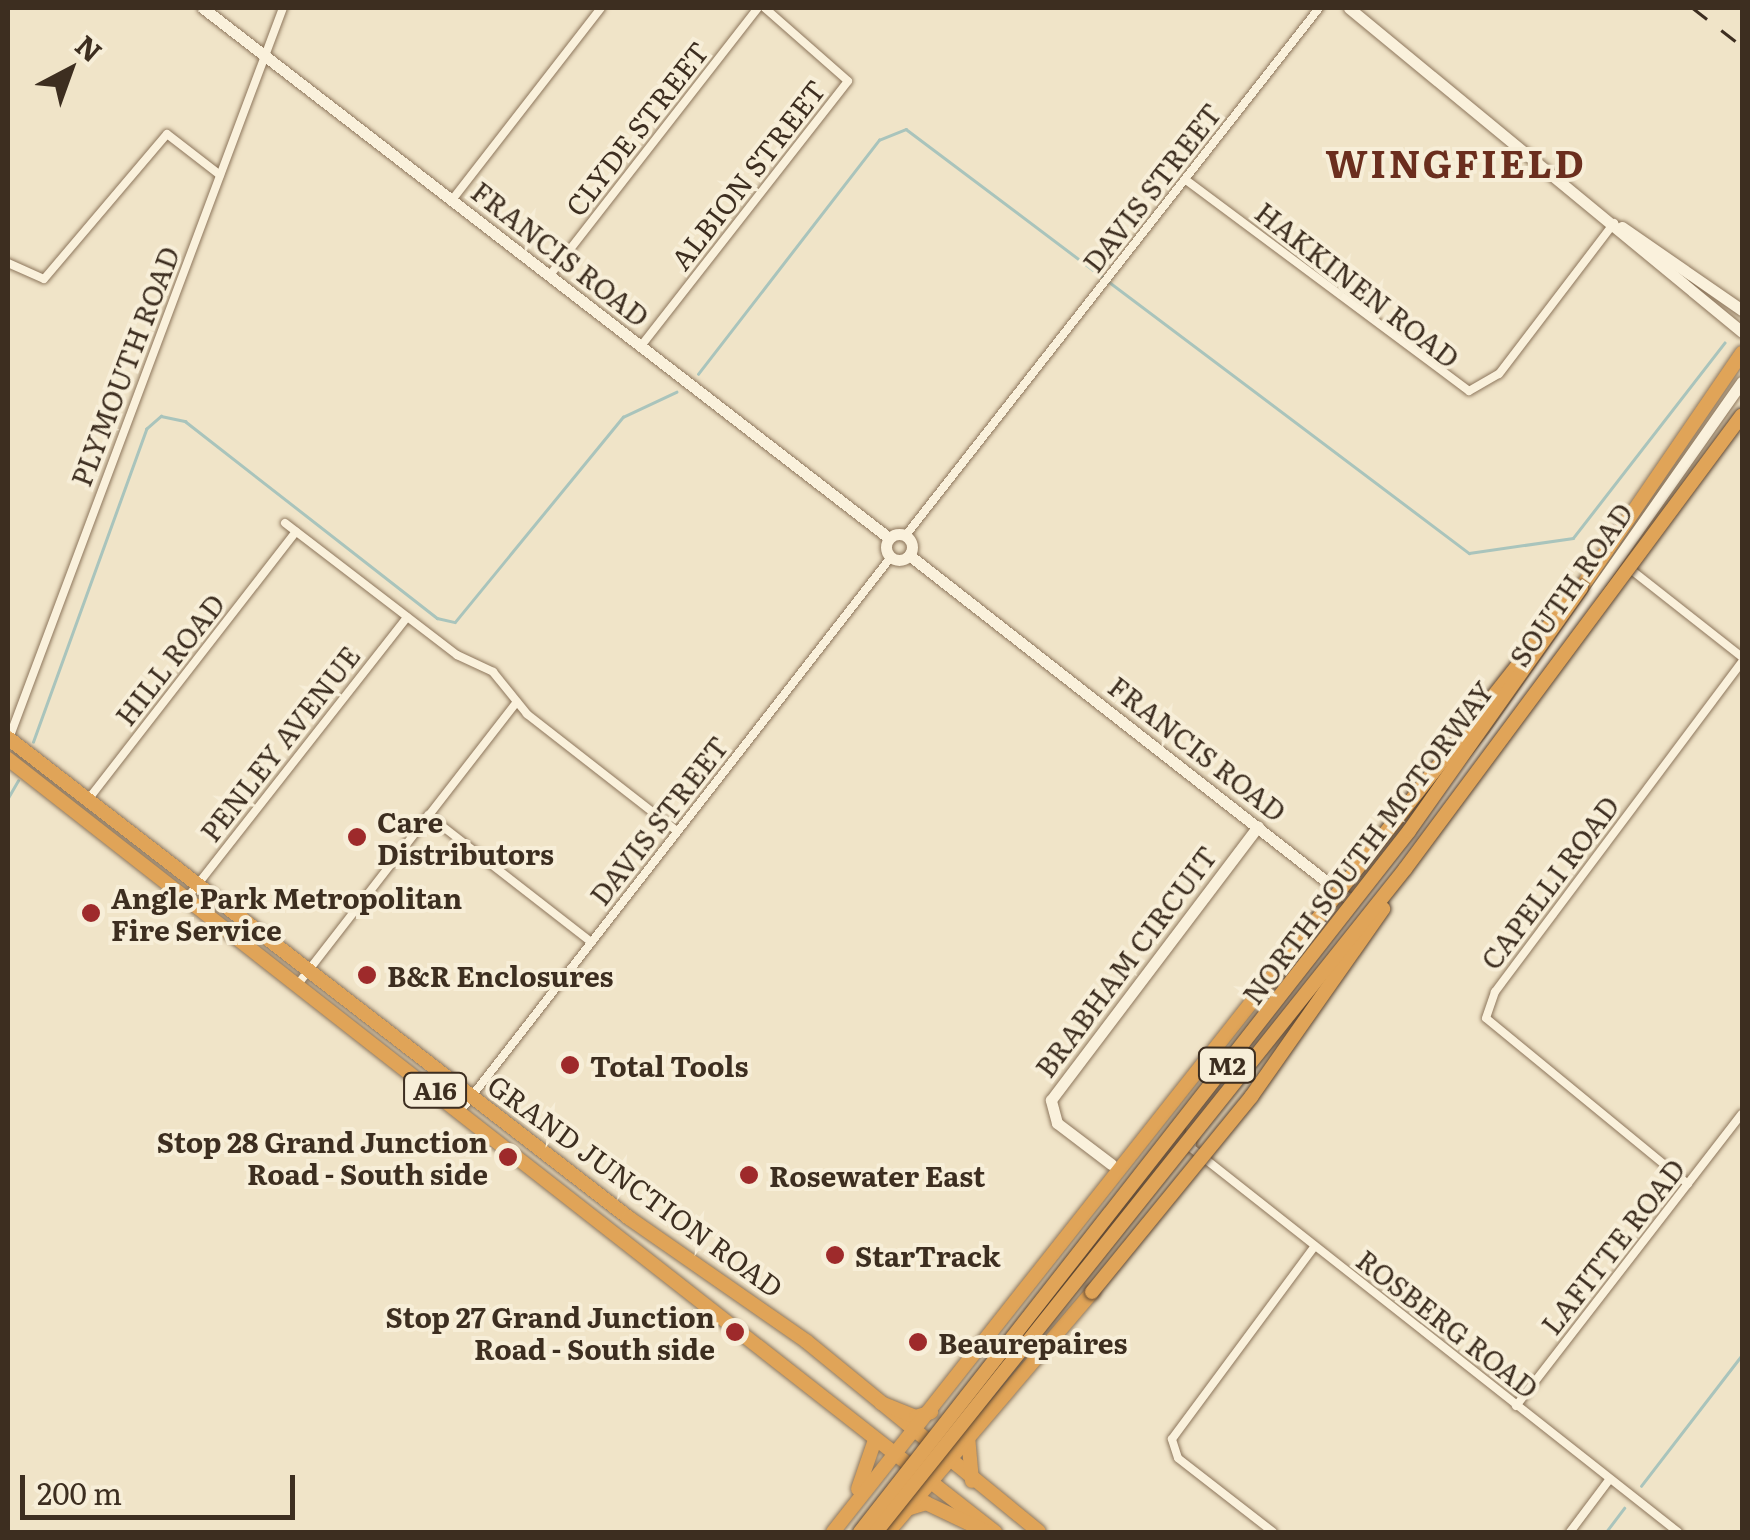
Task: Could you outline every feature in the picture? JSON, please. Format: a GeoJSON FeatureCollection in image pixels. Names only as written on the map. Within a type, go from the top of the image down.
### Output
{"type":"FeatureCollection","features":[{"type":"Feature","properties":{"kind":"highway","name":"NORTH SOUTH MOTORWAY"},"geometry":{"type":"LineString","coordinates":[[860,1532],[1409,830],[1742,354]]}},
{"type":"Feature","properties":{"kind":"highway","name":"NORTH SOUTH MOTORWAY"},"geometry":{"type":"LineString","coordinates":[[876,1532],[1406,869],[1742,415]]}},
{"type":"Feature","properties":{"kind":"highway"},"geometry":{"type":"LineString","coordinates":[[834,1532],[943,1402],[1266,984],[1581,588]]}},
{"type":"Feature","properties":{"kind":"highway","name":"GRAND JUNCTION ROAD"},"geometry":{"type":"LineString","coordinates":[[8,739],[876,1402],[1039,1532]]}},
{"type":"Feature","properties":{"kind":"highway","name":"GRAND JUNCTION ROAD"},"geometry":{"type":"LineString","coordinates":[[8,759],[993,1532]]}},
{"type":"Feature","properties":{"kind":"highway"},"geometry":{"type":"LineString","coordinates":[[888,1532],[1092,1292],[1294,1040],[1406,869]]}},
{"type":"Feature","properties":{"kind":"highway"},"geometry":{"type":"LineString","coordinates":[[876,1402],[916,1417],[943,1402]]}},
{"type":"Feature","properties":{"kind":"highway"},"geometry":{"type":"LineString","coordinates":[[968,1436],[972,1482]]}},
{"type":"Feature","properties":{"kind":"highway"},"geometry":{"type":"LineString","coordinates":[[844,1518],[872,1467],[874,1440]]}},
{"type":"Feature","properties":{"kind":"highway"},"geometry":{"type":"LineString","coordinates":[[870,1488],[892,1486],[906,1510]]}},
{"type":"Feature","properties":{"kind":"highway"},"geometry":{"type":"LineString","coordinates":[[906,1510],[926,1503],[993,1532]]}},
{"type":"Feature","properties":{"kind":"street","name":"FRANCIS ROAD"},"geometry":{"type":"LineString","coordinates":[[203,8],[889,538]]}},
{"type":"Feature","properties":{"kind":"street","name":"PLYMOUTH ROAD"},"geometry":{"type":"LineString","coordinates":[[8,739],[283,8]]}},
{"type":"Feature","properties":{"kind":"street"},"geometry":{"type":"LineString","coordinates":[[452,200],[601,8]]}},
{"type":"Feature","properties":{"kind":"street","name":"ALBION STREET"},"geometry":{"type":"LineString","coordinates":[[641,346],[849,76],[762,8]]}},
{"type":"Feature","properties":{"kind":"street","name":"CLYDE STREET"},"geometry":{"type":"LineString","coordinates":[[550,276],[762,8]]}},
{"type":"Feature","properties":{"kind":"street","name":"DAVIS STREET"},"geometry":{"type":"LineString","coordinates":[[906,535],[1319,8]]}},
{"type":"Feature","properties":{"kind":"street"},"geometry":{"type":"LineString","coordinates":[[1349,8],[1742,332]]}},
{"type":"Feature","properties":{"kind":"street"},"geometry":{"type":"LineString","coordinates":[[8,263],[44,279],[154,140],[167,134],[220,175]]}},
{"type":"Feature","properties":{"kind":"street","name":"HAKKINEN ROAD"},"geometry":{"type":"LineString","coordinates":[[1186,180],[1469,391],[1499,374],[1614,223]]}},
{"type":"Feature","properties":{"kind":"street"},"geometry":{"type":"LineString","coordinates":[[1614,223],[1742,307]]}},
{"type":"Feature","properties":{"kind":"street","name":"SOUTH ROAD"},"geometry":{"type":"LineString","coordinates":[[1190,1148],[1192,1122],[1360,908],[1618,559],[1742,382]]}},
{"type":"Feature","properties":{"kind":"street"},"geometry":{"type":"LineString","coordinates":[[285,524],[407,616],[493,672],[517,702],[678,831]]}},
{"type":"Feature","properties":{"kind":"street","name":"HILL ROAD"},"geometry":{"type":"LineString","coordinates":[[77,813],[296,532]]}},
{"type":"Feature","properties":{"kind":"street"},"geometry":{"type":"LineString","coordinates":[[906,535],[909,555],[890,556],[889,538],[906,535]]}},
{"type":"Feature","properties":{"kind":"street","name":"FRANCIS ROAD"},"geometry":{"type":"LineString","coordinates":[[909,555],[1360,908]]}},
{"type":"Feature","properties":{"kind":"street","name":"DAVIS STREET"},"geometry":{"type":"LineString","coordinates":[[460,1110],[890,556]]}},
{"type":"Feature","properties":{"kind":"street"},"geometry":{"type":"LineString","coordinates":[[1618,559],[1742,659]]}},
{"type":"Feature","properties":{"kind":"street","name":"PENLEY AVENUE"},"geometry":{"type":"LineString","coordinates":[[187,898],[407,616]]}},
{"type":"Feature","properties":{"kind":"street","name":"CAPELLI ROAD"},"geometry":{"type":"LineString","coordinates":[[1688,1184],[1486,1018],[1495,992],[1742,659]]}},
{"type":"Feature","properties":{"kind":"street"},"geometry":{"type":"LineString","coordinates":[[298,984],[517,702]]}},
{"type":"Feature","properties":{"kind":"street"},"geometry":{"type":"LineString","coordinates":[[428,815],[591,942]]}},
{"type":"Feature","properties":{"kind":"street","name":"BRABHAM CIRCUIT"},"geometry":{"type":"LineString","coordinates":[[1111,1164],[1057,1123],[1051,1100],[1258,826]]}},
{"type":"Feature","properties":{"kind":"street","name":"LAFITTE ROAD"},"geometry":{"type":"LineString","coordinates":[[1516,1406],[1742,1114]]}},
{"type":"Feature","properties":{"kind":"street","name":"ROSBERG ROAD"},"geometry":{"type":"LineString","coordinates":[[1190,1148],[1678,1532]]}},
{"type":"Feature","properties":{"kind":"street"},"geometry":{"type":"LineString","coordinates":[[1112,1186],[1111,1164],[1130,1163]]}},
{"type":"Feature","properties":{"kind":"street"},"geometry":{"type":"LineString","coordinates":[[1274,1532],[1178,1458],[1172,1439],[1315,1246]]}},
{"type":"Feature","properties":{"kind":"street"},"geometry":{"type":"LineString","coordinates":[[1570,1532],[1610,1480]]}},
{"type":"Feature","properties":{"kind":"waterway"},"geometry":{"type":"LineString","coordinates":[[698,374],[879,140],[906,129],[1469,553],[1573,538],[1724,343]]}},
{"type":"Feature","properties":{"kind":"waterway"},"geometry":{"type":"LineString","coordinates":[[33,742],[146,429],[161,416],[185,421],[437,618],[455,622],[623,417],[676,392]]}},
{"type":"Feature","properties":{"kind":"waterway"},"geometry":{"type":"LineString","coordinates":[[8,798],[18,781]]}},
{"type":"Feature","properties":{"kind":"waterway"},"geometry":{"type":"LineString","coordinates":[[1641,1486],[1742,1355]]}},
{"type":"Feature","properties":{"kind":"waterway"},"geometry":{"type":"LineString","coordinates":[[1606,1532],[1624,1508]]}},
{"type":"Feature","properties":{"kind":"railway"},"geometry":{"type":"LineString","coordinates":[[1693,8],[1742,46]]}},
{"type":"Feature","properties":{"kind":"place","name":"Care Distributors"},"geometry":{"type":"Point","coordinates":[357,837]}},
{"type":"Feature","properties":{"kind":"place","name":"Angle Park Metropolitan Fire Service"},"geometry":{"type":"Point","coordinates":[91,913]}},
{"type":"Feature","properties":{"kind":"place","name":"B&R Enclosures"},"geometry":{"type":"Point","coordinates":[367,975]}},
{"type":"Feature","properties":{"kind":"place","name":"Total Tools"},"geometry":{"type":"Point","coordinates":[570,1065]}},
{"type":"Feature","properties":{"kind":"place","name":"Stop 28 Grand Junction Road - South side"},"geometry":{"type":"Point","coordinates":[508,1157]}},
{"type":"Feature","properties":{"kind":"place","name":"Rosewater East"},"geometry":{"type":"Point","coordinates":[749,1175]}},
{"type":"Feature","properties":{"kind":"place","name":"StarTrack"},"geometry":{"type":"Point","coordinates":[835,1255]}},
{"type":"Feature","properties":{"kind":"place","name":"Stop 27 Grand Junction Road - South side"},"geometry":{"type":"Point","coordinates":[735,1332]}},
{"type":"Feature","properties":{"kind":"place","name":"Beaurepaires"},"geometry":{"type":"Point","coordinates":[918,1342]}},
{"type":"Feature","properties":{"kind":"district","name":"WINGFIELD"},"geometry":{"type":"Point","coordinates":[1456,162]}}]}
